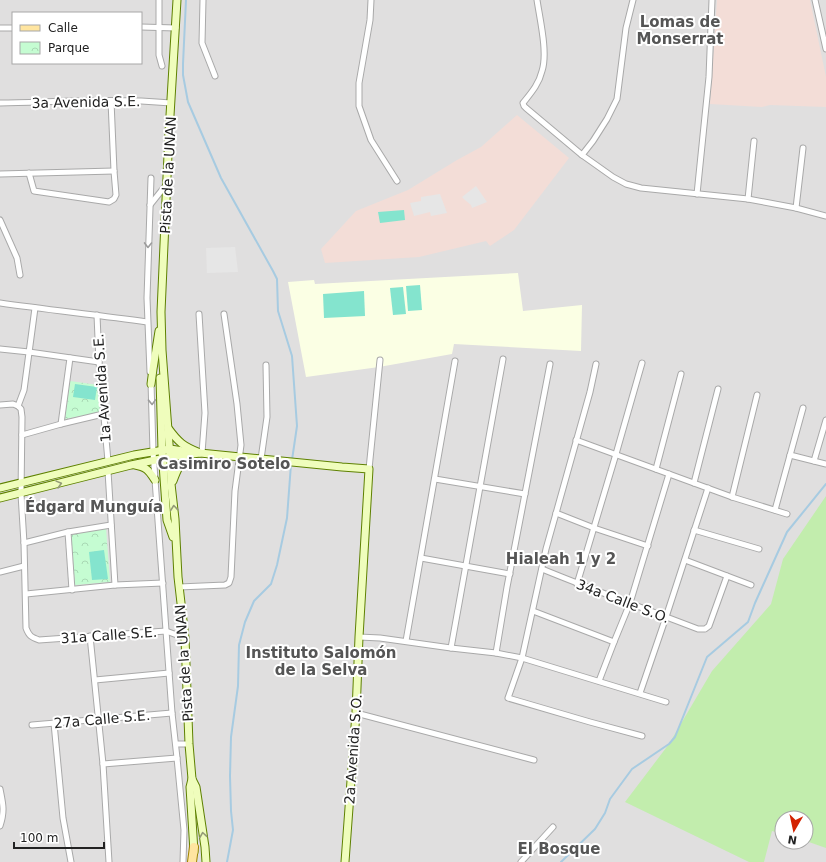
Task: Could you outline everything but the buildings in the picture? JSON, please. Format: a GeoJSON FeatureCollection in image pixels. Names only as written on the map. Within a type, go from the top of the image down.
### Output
{"type":"FeatureCollection","features":[{"type":"Feature","properties":{"kind":"main road","name":"Pista de la UNAN"},"geometry":{"type":"LineString","coordinates":[[166,449],[168,428],[162,350],[162,291],[171,103],[178,0]]}},
{"type":"Feature","properties":{"kind":"main road"},"geometry":{"type":"LineString","coordinates":[[151,384],[158,336],[162,321]]}},
{"type":"Feature","properties":{"kind":"main road","name":"Pista de la UNAN"},"geometry":{"type":"LineString","coordinates":[[162,350],[160,374],[166,449],[175,519],[184,638],[192,779],[190,787],[194,847]]}},
{"type":"Feature","properties":{"kind":"main road"},"geometry":{"type":"LineString","coordinates":[[168,428],[176,439],[185,447],[201,453]]}},
{"type":"Feature","properties":{"kind":"main road"},"geometry":{"type":"LineString","coordinates":[[0,488],[108,461],[166,449],[369,469]]}},
{"type":"Feature","properties":{"kind":"main road"},"geometry":{"type":"LineString","coordinates":[[0,498],[21,494],[131,465],[201,453]]}},
{"type":"Feature","properties":{"kind":"main road"},"geometry":{"type":"LineString","coordinates":[[171,484],[176,471],[183,460],[201,453]]}},
{"type":"Feature","properties":{"kind":"main road","name":"Pista de la UNAN"},"geometry":{"type":"LineString","coordinates":[[167,458],[167,520],[176,547]]}},
{"type":"Feature","properties":{"kind":"main road"},"geometry":{"type":"LineString","coordinates":[[131,465],[142,466],[148,470],[155,480]]}},
{"type":"Feature","properties":{"kind":"main road","name":"2a Avenida S.O."},"geometry":{"type":"LineString","coordinates":[[345,862],[356,713],[369,469]]}},
{"type":"Feature","properties":{"kind":"main road","name":"Pista de la UNAN"},"geometry":{"type":"LineString","coordinates":[[192,779],[196,787],[206,862]]}},
{"type":"Feature","properties":{"kind":"main road"},"geometry":{"type":"LineString","coordinates":[[193,862],[194,847]]}},
{"type":"Feature","properties":{"kind":"street"},"geometry":{"type":"LineString","coordinates":[[159,0],[159,55],[162,66]]}},
{"type":"Feature","properties":{"kind":"street"},"geometry":{"type":"LineString","coordinates":[[203,0],[202,43],[215,76]]}},
{"type":"Feature","properties":{"kind":"street"},"geometry":{"type":"LineString","coordinates":[[371,0],[370,20],[359,83],[359,106],[371,140],[397,181]]}},
{"type":"Feature","properties":{"kind":"street"},"geometry":{"type":"LineString","coordinates":[[537,0],[544,61],[542,72],[535,88],[524,103],[524,106],[582,155],[613,177],[626,184],[641,188],[748,199],[796,208],[826,216]]}},
{"type":"Feature","properties":{"kind":"street"},"geometry":{"type":"LineString","coordinates":[[582,155],[607,119],[617,99],[626,28],[633,0]]}},
{"type":"Feature","properties":{"kind":"street"},"geometry":{"type":"LineString","coordinates":[[696,194],[709,77],[712,0]]}},
{"type":"Feature","properties":{"kind":"street"},"geometry":{"type":"LineString","coordinates":[[815,0],[826,49]]}},
{"type":"Feature","properties":{"kind":"street"},"geometry":{"type":"LineString","coordinates":[[142,27],[176,28]]}},
{"type":"Feature","properties":{"kind":"street"},"geometry":{"type":"LineString","coordinates":[[0,28],[12,28]]}},
{"type":"Feature","properties":{"kind":"street"},"geometry":{"type":"LineString","coordinates":[[29,174],[34,191],[109,202],[114,199],[116,195],[111,101]]}},
{"type":"Feature","properties":{"kind":"street","name":"3a Avenida S.E."},"geometry":{"type":"LineString","coordinates":[[0,103],[147,101],[171,103]]}},
{"type":"Feature","properties":{"kind":"street"},"geometry":{"type":"LineString","coordinates":[[748,199],[754,141]]}},
{"type":"Feature","properties":{"kind":"street"},"geometry":{"type":"LineString","coordinates":[[796,208],[803,148]]}},
{"type":"Feature","properties":{"kind":"street"},"geometry":{"type":"LineString","coordinates":[[0,174],[114,171]]}},
{"type":"Feature","properties":{"kind":"street"},"geometry":{"type":"LineString","coordinates":[[151,178],[147,298],[153,452],[172,713],[178,758],[184,830],[183,862]]}},
{"type":"Feature","properties":{"kind":"street"},"geometry":{"type":"LineString","coordinates":[[149,206],[167,184]]}},
{"type":"Feature","properties":{"kind":"street"},"geometry":{"type":"LineString","coordinates":[[0,220],[17,258],[20,275]]}},
{"type":"Feature","properties":{"kind":"street"},"geometry":{"type":"LineString","coordinates":[[0,303],[148,322]]}},
{"type":"Feature","properties":{"kind":"street"},"geometry":{"type":"LineString","coordinates":[[18,406],[24,390],[35,308]]}},
{"type":"Feature","properties":{"kind":"street"},"geometry":{"type":"LineString","coordinates":[[199,314],[205,413],[201,453]]}},
{"type":"Feature","properties":{"kind":"street"},"geometry":{"type":"LineString","coordinates":[[179,587],[225,585],[229,583],[231,577],[235,491],[241,445],[237,404],[224,314]]}},
{"type":"Feature","properties":{"kind":"street","name":"1a Avenida S.E."},"geometry":{"type":"LineString","coordinates":[[97,315],[99,362],[108,461]]}},
{"type":"Feature","properties":{"kind":"street"},"geometry":{"type":"LineString","coordinates":[[0,349],[99,362]]}},
{"type":"Feature","properties":{"kind":"street"},"geometry":{"type":"LineString","coordinates":[[61,424],[70,358]]}},
{"type":"Feature","properties":{"kind":"street"},"geometry":{"type":"LineString","coordinates":[[369,469],[380,360]]}},
{"type":"Feature","properties":{"kind":"street"},"geometry":{"type":"LineString","coordinates":[[451,648],[503,360]]}},
{"type":"Feature","properties":{"kind":"street"},"geometry":{"type":"LineString","coordinates":[[406,641],[456,361]]}},
{"type":"Feature","properties":{"kind":"street"},"geometry":{"type":"LineString","coordinates":[[577,584],[642,363]]}},
{"type":"Feature","properties":{"kind":"street"},"geometry":{"type":"LineString","coordinates":[[261,459],[267,417],[266,364]]}},
{"type":"Feature","properties":{"kind":"street"},"geometry":{"type":"LineString","coordinates":[[496,653],[550,364]]}},
{"type":"Feature","properties":{"kind":"street"},"geometry":{"type":"LineString","coordinates":[[596,364],[590,392],[546,549],[522,658],[508,698],[642,736]]}},
{"type":"Feature","properties":{"kind":"street"},"geometry":{"type":"LineString","coordinates":[[656,469],[681,374]]}},
{"type":"Feature","properties":{"kind":"street"},"geometry":{"type":"LineString","coordinates":[[694,483],[718,389]]}},
{"type":"Feature","properties":{"kind":"street"},"geometry":{"type":"LineString","coordinates":[[732,497],[758,395]]}},
{"type":"Feature","properties":{"kind":"street"},"geometry":{"type":"LineString","coordinates":[[0,405],[13,404],[18,406],[21,409],[22,416],[21,494],[26,594],[115,585],[163,583]]}},
{"type":"Feature","properties":{"kind":"street"},"geometry":{"type":"LineString","coordinates":[[775,510],[803,408]]}},
{"type":"Feature","properties":{"kind":"street"},"geometry":{"type":"LineString","coordinates":[[22,435],[103,414]]}},
{"type":"Feature","properties":{"kind":"street"},"geometry":{"type":"LineString","coordinates":[[814,461],[826,420]]}},
{"type":"Feature","properties":{"kind":"street"},"geometry":{"type":"LineString","coordinates":[[576,440],[732,497],[787,514]]}},
{"type":"Feature","properties":{"kind":"street"},"geometry":{"type":"LineString","coordinates":[[790,455],[826,464]]}},
{"type":"Feature","properties":{"kind":"street"},"geometry":{"type":"LineString","coordinates":[[108,471],[115,585]]}},
{"type":"Feature","properties":{"kind":"street"},"geometry":{"type":"LineString","coordinates":[[599,681],[630,603],[670,474]]}},
{"type":"Feature","properties":{"kind":"street"},"geometry":{"type":"LineString","coordinates":[[434,478],[525,494]]}},
{"type":"Feature","properties":{"kind":"street"},"geometry":{"type":"LineString","coordinates":[[640,693],[708,488]]}},
{"type":"Feature","properties":{"kind":"street"},"geometry":{"type":"LineString","coordinates":[[556,513],[594,528],[648,546]]}},
{"type":"Feature","properties":{"kind":"street"},"geometry":{"type":"LineString","coordinates":[[24,543],[68,532],[111,524]]}},
{"type":"Feature","properties":{"kind":"street"},"geometry":{"type":"LineString","coordinates":[[694,530],[759,550]]}},
{"type":"Feature","properties":{"kind":"street"},"geometry":{"type":"LineString","coordinates":[[68,532],[72,590]]}},
{"type":"Feature","properties":{"kind":"street"},"geometry":{"type":"LineString","coordinates":[[420,558],[510,574]]}},
{"type":"Feature","properties":{"kind":"street"},"geometry":{"type":"LineString","coordinates":[[685,560],[751,585]]}},
{"type":"Feature","properties":{"kind":"street"},"geometry":{"type":"LineString","coordinates":[[0,572],[24,566]]}},
{"type":"Feature","properties":{"kind":"street","name":"34a Calle S.O."},"geometry":{"type":"LineString","coordinates":[[542,569],[577,584],[698,629],[704,629],[709,626],[727,576]]}},
{"type":"Feature","properties":{"kind":"street","name":"31a Calle S.E."},"geometry":{"type":"LineString","coordinates":[[26,594],[26,628],[32,637],[39,640],[166,631],[184,638]]}},
{"type":"Feature","properties":{"kind":"street"},"geometry":{"type":"LineString","coordinates":[[533,611],[614,642]]}},
{"type":"Feature","properties":{"kind":"street"},"geometry":{"type":"LineString","coordinates":[[90,636],[103,764],[109,862]]}},
{"type":"Feature","properties":{"kind":"street"},"geometry":{"type":"LineString","coordinates":[[359,637],[406,641],[522,658],[666,702]]}},
{"type":"Feature","properties":{"kind":"street"},"geometry":{"type":"LineString","coordinates":[[95,680],[169,673]]}},
{"type":"Feature","properties":{"kind":"street","name":"27a Calle S.E."},"geometry":{"type":"LineString","coordinates":[[32,725],[172,713]]}},
{"type":"Feature","properties":{"kind":"street"},"geometry":{"type":"LineString","coordinates":[[356,713],[534,760]]}},
{"type":"Feature","properties":{"kind":"street"},"geometry":{"type":"LineString","coordinates":[[54,723],[62,818],[71,862]]}},
{"type":"Feature","properties":{"kind":"street"},"geometry":{"type":"LineString","coordinates":[[176,744],[189,744]]}},
{"type":"Feature","properties":{"kind":"street"},"geometry":{"type":"LineString","coordinates":[[103,764],[178,758]]}},
{"type":"Feature","properties":{"kind":"street"},"geometry":{"type":"LineString","coordinates":[[0,788],[4,808],[0,826]]}},
{"type":"Feature","properties":{"kind":"street"},"geometry":{"type":"LineString","coordinates":[[521,862],[553,827]]}},
{"type":"Feature","properties":{"kind":"shaded area"},"geometry":{"type":"Polygon","coordinates":[[[0,0],[826,0],[826,862],[0,862],[0,0]]]}},
{"type":"Feature","properties":{"kind":"shaded area"},"geometry":{"type":"Polygon","coordinates":[[[717,0],[810,0],[826,77],[826,107],[770,105],[762,107],[710,104],[717,0]]]}},
{"type":"Feature","properties":{"kind":"shaded area"},"geometry":{"type":"Polygon","coordinates":[[[517,115],[569,158],[514,230],[490,246],[486,241],[419,257],[325,263],[321,249],[356,211],[408,190],[481,147],[517,115]]]}},
{"type":"Feature","properties":{"kind":"shaded area"},"geometry":{"type":"Polygon","coordinates":[[[476,186],[487,202],[472,208],[471,205],[462,197],[476,186]]]}},
{"type":"Feature","properties":{"kind":"shaded area"},"geometry":{"type":"Polygon","coordinates":[[[440,194],[447,213],[431,216],[430,212],[414,216],[410,203],[421,201],[421,197],[440,194]]]}},
{"type":"Feature","properties":{"kind":"shaded area"},"geometry":{"type":"Polygon","coordinates":[[[235,247],[238,272],[207,273],[206,248],[235,247]]]}},
{"type":"Feature","properties":{"kind":"shaded area"},"geometry":{"type":"Polygon","coordinates":[[[518,273],[523,311],[582,305],[581,351],[454,344],[452,354],[379,367],[306,377],[288,282],[314,280],[315,284],[518,273]]]}},
{"type":"Feature","properties":{"kind":"green space"},"geometry":{"type":"Polygon","coordinates":[[[404,210],[405,220],[380,223],[378,212],[404,210]]]}},
{"type":"Feature","properties":{"kind":"green space"},"geometry":{"type":"Polygon","coordinates":[[[420,285],[422,310],[408,311],[406,286],[420,285]]]}},
{"type":"Feature","properties":{"kind":"green space"},"geometry":{"type":"Polygon","coordinates":[[[403,287],[406,314],[393,315],[390,288],[403,287]]]}},
{"type":"Feature","properties":{"kind":"green space"},"geometry":{"type":"Polygon","coordinates":[[[364,291],[365,316],[324,318],[323,294],[364,291]]]}},
{"type":"Feature","properties":{"kind":"green space"},"geometry":{"type":"Polygon","coordinates":[[[70,381],[98,385],[101,412],[65,419],[70,381]]]}},
{"type":"Feature","properties":{"kind":"green space"},"geometry":{"type":"Polygon","coordinates":[[[75,384],[97,387],[95,400],[73,397],[75,384]]]}},
{"type":"Feature","properties":{"kind":"green space"},"geometry":{"type":"Polygon","coordinates":[[[826,496],[826,848],[814,844],[814,810],[774,810],[774,832],[772,831],[764,862],[749,862],[625,802],[669,744],[712,671],[771,604],[783,559],[826,496]]]}},
{"type":"Feature","properties":{"kind":"green space"},"geometry":{"type":"Polygon","coordinates":[[[106,528],[110,582],[75,585],[71,535],[106,528]]]}},
{"type":"Feature","properties":{"kind":"green space"},"geometry":{"type":"Polygon","coordinates":[[[104,550],[108,579],[92,580],[89,552],[104,550]]]}},
{"type":"Feature","properties":{"kind":"waterway"},"geometry":{"type":"LineString","coordinates":[[186,0],[183,75],[188,102],[221,178],[277,279],[278,311],[292,356],[297,426],[292,460]]}},
{"type":"Feature","properties":{"kind":"waterway"},"geometry":{"type":"LineString","coordinates":[[227,862],[233,830],[230,776],[231,737],[238,686],[239,645],[245,622],[254,601],[271,584],[277,565],[287,518],[291,464]]}},
{"type":"Feature","properties":{"kind":"waterway"},"geometry":{"type":"LineString","coordinates":[[561,862],[595,829],[605,813],[610,799],[632,769],[669,744],[675,737],[707,657],[748,622],[787,532],[826,484]]}},
{"type":"Feature","properties":{"kind":"district","name":"Lomas de Monserrat"},"geometry":{"type":"Point","coordinates":[680,30]}},
{"type":"Feature","properties":{"kind":"district","name":"Casimiro Sotelo"},"geometry":{"type":"Point","coordinates":[224,464]}},
{"type":"Feature","properties":{"kind":"district","name":"Édgard Munguía"},"geometry":{"type":"Point","coordinates":[94,507]}},
{"type":"Feature","properties":{"kind":"district","name":"Hialeah 1 y 2"},"geometry":{"type":"Point","coordinates":[561,559]}},
{"type":"Feature","properties":{"kind":"district","name":"Instituto Salomón de la Selva"},"geometry":{"type":"Point","coordinates":[321,662]}},
{"type":"Feature","properties":{"kind":"district","name":"El Bosque"},"geometry":{"type":"Point","coordinates":[559,849]}}]}
